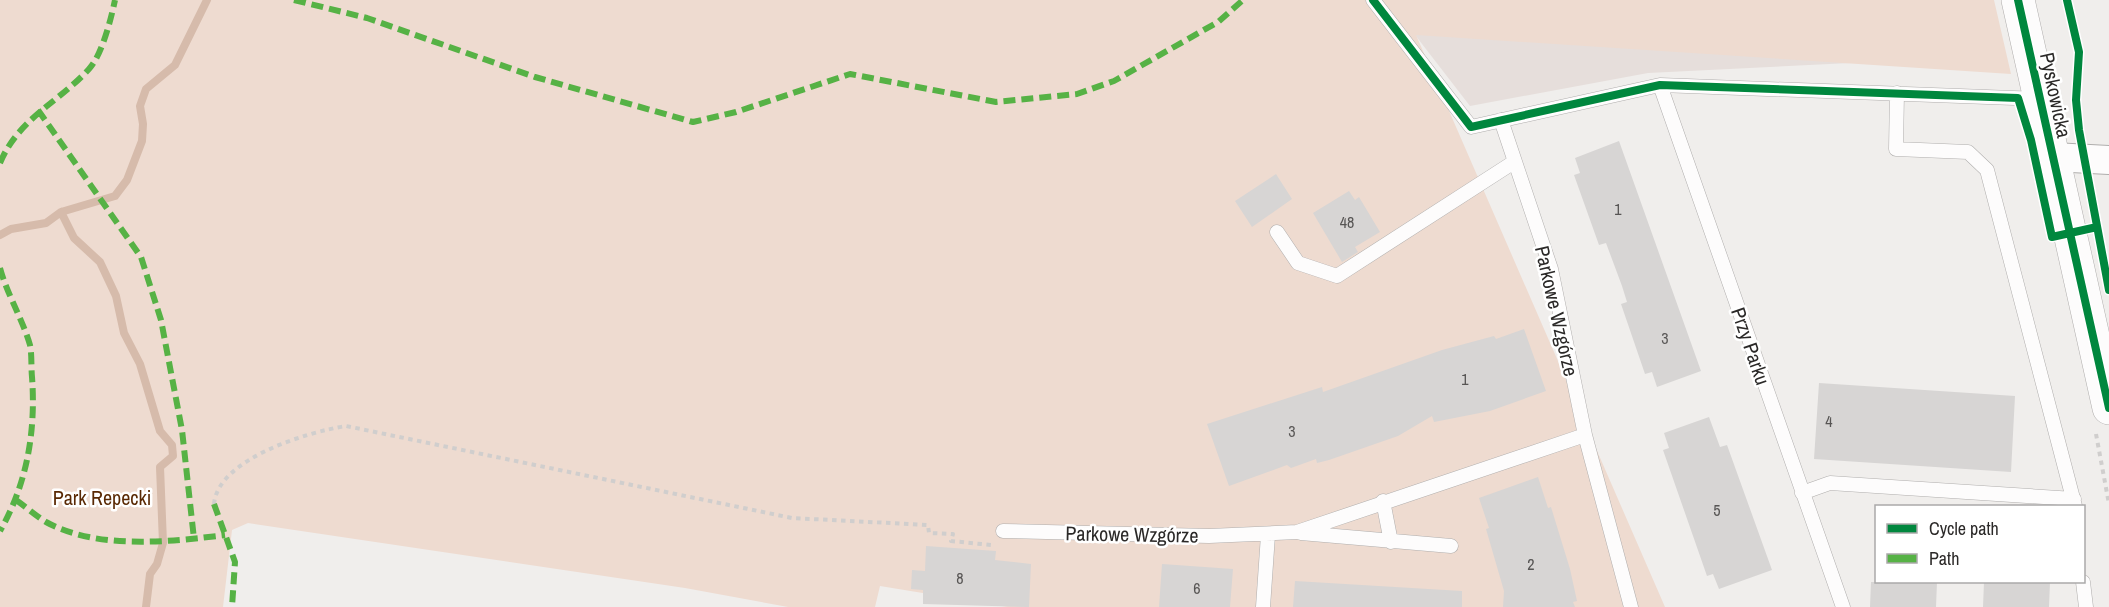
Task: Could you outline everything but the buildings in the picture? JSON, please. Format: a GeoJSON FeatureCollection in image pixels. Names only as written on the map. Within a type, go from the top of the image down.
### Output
{"type":"FeatureCollection","features":[{"type":"Feature","properties":{"kind":"street","name":"Pyskowicka"},"geometry":{"type":"LineString","coordinates":[[2018,0],[2109,408]]}},
{"type":"Feature","properties":{"kind":"street"},"geometry":{"type":"LineString","coordinates":[[2053,157],[2109,160]]}},
{"type":"Feature","properties":{"kind":"lane"},"geometry":{"type":"LineString","coordinates":[[1373,0],[1472,127],[1660,86],[2040,99]]}},
{"type":"Feature","properties":{"kind":"lane","name":"Przy Parku"},"geometry":{"type":"LineString","coordinates":[[1660,86],[1843,607]]}},
{"type":"Feature","properties":{"kind":"lane"},"geometry":{"type":"LineString","coordinates":[[1802,493],[1830,483],[2074,503],[1987,170],[1968,152],[1896,149],[1897,93]]}},
{"type":"Feature","properties":{"kind":"lane","name":"Parkowe Wzgórze"},"geometry":{"type":"LineString","coordinates":[[1501,120],[1551,269],[1585,435],[1631,607]]}},
{"type":"Feature","properties":{"kind":"lane"},"geometry":{"type":"LineString","coordinates":[[1277,232],[1298,263],[1337,276],[1514,162]]}},
{"type":"Feature","properties":{"kind":"lane","name":"Parkowe Wzgórze"},"geometry":{"type":"LineString","coordinates":[[1297,532],[1383,501],[1585,435]]}},
{"type":"Feature","properties":{"kind":"lane"},"geometry":{"type":"LineString","coordinates":[[1383,501],[1391,542]]}},
{"type":"Feature","properties":{"kind":"lane","name":"Parkowe Wzgórze"},"geometry":{"type":"LineString","coordinates":[[1003,531],[1268,535],[1297,532],[1451,546]]}},
{"type":"Feature","properties":{"kind":"lane"},"geometry":{"type":"LineString","coordinates":[[1263,607],[1268,535]]}},
{"type":"Feature","properties":{"kind":"lane"},"geometry":{"type":"LineString","coordinates":[[2083,583],[2086,607]]}},
{"type":"Feature","properties":{"kind":"path"},"geometry":{"type":"LineString","coordinates":[[214,504],[216,492],[228,475],[260,453],[327,429],[346,426],[792,518],[928,525],[929,532],[952,534],[951,541],[1000,546],[1003,531]]}},
{"type":"Feature","properties":{"kind":"shaded area"},"geometry":{"type":"Polygon","coordinates":[[[1388,0],[1912,60],[1648,73],[1470,106],[1388,0]]]}},
{"type":"Feature","properties":{"kind":"green space","name":"Park Repecki"},"geometry":{"type":"Polygon","coordinates":[[[0,0],[1994,0],[2011,74],[1416,35],[1665,607],[1008,607],[880,586],[875,607],[788,607],[685,588],[248,523],[232,530],[223,607],[0,607],[0,0]]]}},
{"type":"Feature","properties":{"kind":"waterway"},"geometry":{"type":"LineString","coordinates":[[0,235],[11,229],[46,223],[61,212],[115,196],[127,180],[142,141],[143,124],[140,106],[146,89],[175,65],[207,0]]}},
{"type":"Feature","properties":{"kind":"waterway"},"geometry":{"type":"LineString","coordinates":[[61,212],[74,238],[100,262],[116,296],[124,333],[140,364],[160,431],[172,445],[173,456],[160,467],[163,543],[157,564],[150,574],[146,607]]}},
{"type":"Feature","properties":{"kind":"marked path"},"geometry":{"type":"LineString","coordinates":[[0,163],[8,147],[28,122],[77,81],[94,63],[105,36],[115,0]]}},
{"type":"Feature","properties":{"kind":"marked path"},"geometry":{"type":"LineString","coordinates":[[294,0],[367,18],[535,77],[693,122],[736,112],[850,74],[996,102],[1077,94],[1114,81],[1218,22],[1243,0]]}},
{"type":"Feature","properties":{"kind":"marked path"},"geometry":{"type":"LineString","coordinates":[[38,110],[141,257],[161,320],[182,430],[194,539]]}},
{"type":"Feature","properties":{"kind":"marked path"},"geometry":{"type":"LineString","coordinates":[[0,268],[30,345],[33,397],[28,457],[17,495],[0,531]]}},
{"type":"Feature","properties":{"kind":"marked path"},"geometry":{"type":"LineString","coordinates":[[16,500],[46,522],[88,537],[134,542],[225,535]]}},
{"type":"Feature","properties":{"kind":"marked path"},"geometry":{"type":"LineString","coordinates":[[214,504],[235,562],[232,607]]}},
{"type":"Feature","properties":{"kind":"cycle path"},"geometry":{"type":"LineString","coordinates":[[1373,0],[1471,127],[1660,85],[2018,98],[2031,140],[2052,237],[2097,227]]}},
{"type":"Feature","properties":{"kind":"cycle path"},"geometry":{"type":"LineString","coordinates":[[2018,0],[2109,408]]}},
{"type":"Feature","properties":{"kind":"cycle path"},"geometry":{"type":"LineString","coordinates":[[2067,0],[2079,52],[2076,100],[2079,130],[2109,290]]}}]}
